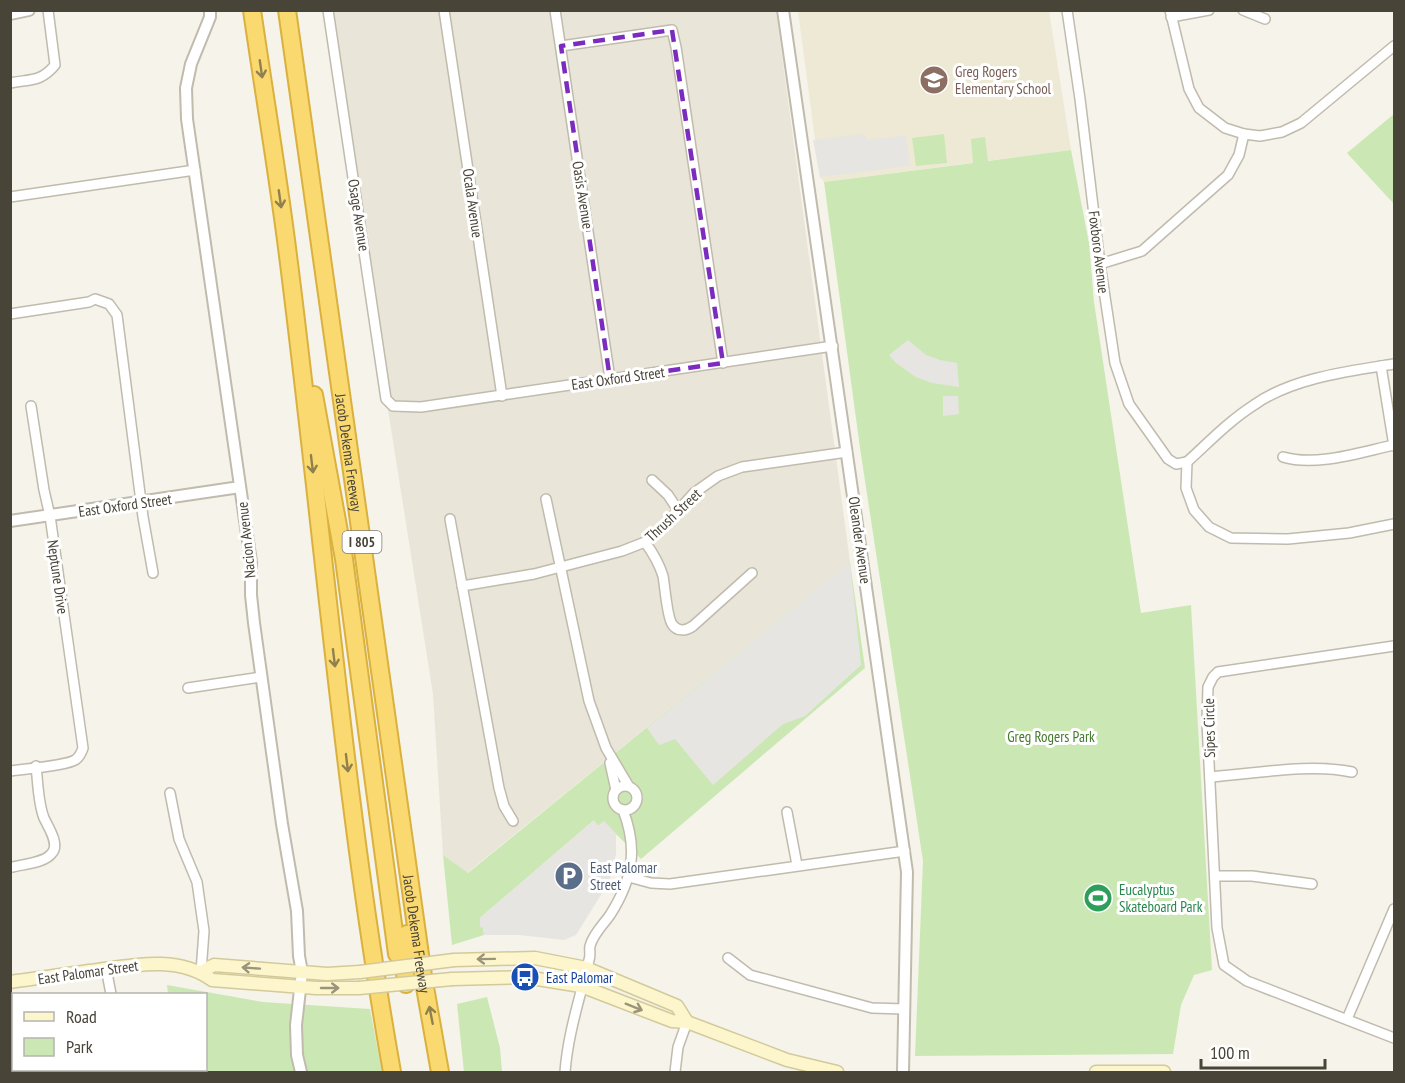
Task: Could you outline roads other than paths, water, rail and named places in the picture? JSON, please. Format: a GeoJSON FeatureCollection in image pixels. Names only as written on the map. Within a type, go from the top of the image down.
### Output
{"type":"FeatureCollection","features":[{"type":"Feature","properties":{"kind":"highway"},"geometry":{"type":"LineString","coordinates":[[287,10],[389,843]]}},
{"type":"Feature","properties":{"kind":"highway","name":"Jacob Dekema Freeway"},"geometry":{"type":"LineString","coordinates":[[287,10],[423,976],[440,1072]]}},
{"type":"Feature","properties":{"kind":"highway","name":"I 805"},"geometry":{"type":"LineString","coordinates":[[252,11],[286,239],[339,705],[374,972],[392,1072]]}},
{"type":"Feature","properties":{"kind":"highway"},"geometry":{"type":"LineString","coordinates":[[286,239],[344,559],[389,843],[409,952],[405,971]]}},
{"type":"Feature","properties":{"kind":"main road","name":"East Palomar Street"},"geometry":{"type":"LineString","coordinates":[[10,982],[133,964],[166,964],[201,972],[212,980],[359,988],[405,971],[454,960],[535,958],[586,968],[677,1006],[687,1022]]}},
{"type":"Feature","properties":{"kind":"main road","name":"East Palomar Street"},"geometry":{"type":"LineString","coordinates":[[201,972],[214,965],[327,974],[405,971],[452,979],[525,977],[581,986],[672,1021],[687,1022],[787,1060],[837,1072]]}},
{"type":"Feature","properties":{"kind":"main road"},"geometry":{"type":"LineString","coordinates":[[1096,1072],[1164,1072]]}},
{"type":"Feature","properties":{"kind":"street"},"geometry":{"type":"LineString","coordinates":[[10,14],[29,10]]}},
{"type":"Feature","properties":{"kind":"street"},"geometry":{"type":"LineString","coordinates":[[10,83],[39,79],[46,76],[55,65],[48,10]]}},
{"type":"Feature","properties":{"kind":"street","name":"Nacion Avenue"},"geometry":{"type":"LineString","coordinates":[[210,10],[210,17],[191,64],[186,88],[187,119],[251,561],[250,595],[261,677],[297,911],[302,972],[296,1037],[301,1072]]}},
{"type":"Feature","properties":{"kind":"street","name":"Osage Avenue"},"geometry":{"type":"LineString","coordinates":[[328,10],[386,399],[393,406],[403,408]]}},
{"type":"Feature","properties":{"kind":"street","name":"Ocala Avenue"},"geometry":{"type":"LineString","coordinates":[[444,10],[502,396]]}},
{"type":"Feature","properties":{"kind":"street","name":"Oasis Avenue"},"geometry":{"type":"LineString","coordinates":[[555,10],[610,379]]}},
{"type":"Feature","properties":{"kind":"street","name":"Oleander Avenue"},"geometry":{"type":"LineString","coordinates":[[783,10],[905,851],[907,872],[903,1072]]}},
{"type":"Feature","properties":{"kind":"street","name":"Foxboro Avenue"},"geometry":{"type":"LineString","coordinates":[[1067,10],[1114,363],[1126,397],[1168,459],[1176,464],[1187,462]]}},
{"type":"Feature","properties":{"kind":"street"},"geometry":{"type":"LineString","coordinates":[[1209,10],[1171,14],[1189,89],[1199,108],[1225,128],[1244,134],[1260,136],[1282,132],[1301,123],[1395,46]]}},
{"type":"Feature","properties":{"kind":"street"},"geometry":{"type":"LineString","coordinates":[[1243,10],[1265,19]]}},
{"type":"Feature","properties":{"kind":"street"},"geometry":{"type":"LineString","coordinates":[[561,46],[672,30],[723,363]]}},
{"type":"Feature","properties":{"kind":"street"},"geometry":{"type":"LineString","coordinates":[[1100,264],[1142,251],[1228,175],[1239,155],[1244,134]]}},
{"type":"Feature","properties":{"kind":"street"},"geometry":{"type":"LineString","coordinates":[[10,197],[195,170]]}},
{"type":"Feature","properties":{"kind":"street"},"geometry":{"type":"LineString","coordinates":[[10,314],[89,302],[95,299],[109,304],[117,315],[153,573]]}},
{"type":"Feature","properties":{"kind":"street","name":"East Oxford Street"},"geometry":{"type":"LineString","coordinates":[[403,408],[502,396],[833,346]]}},
{"type":"Feature","properties":{"kind":"street"},"geometry":{"type":"LineString","coordinates":[[1395,364],[1307,381],[1285,388],[1255,404],[1209,440],[1187,462],[1186,488],[1194,510],[1209,527],[1231,538],[1288,539],[1349,533],[1395,524]]}},
{"type":"Feature","properties":{"kind":"street"},"geometry":{"type":"LineString","coordinates":[[1283,457],[1312,461],[1394,445],[1380,366]]}},
{"type":"Feature","properties":{"kind":"street","name":"Neptune Drive"},"geometry":{"type":"LineString","coordinates":[[31,406],[46,506],[50,516],[83,748],[80,756],[74,761],[36,766]]}},
{"type":"Feature","properties":{"kind":"street","name":"Thrush Street"},"geometry":{"type":"LineString","coordinates":[[462,586],[560,567],[622,551],[645,542],[694,493],[718,476],[742,467],[847,452]]}},
{"type":"Feature","properties":{"kind":"street"},"geometry":{"type":"LineString","coordinates":[[652,480],[668,495],[678,510]]}},
{"type":"Feature","properties":{"kind":"street","name":"East Oxford Street"},"geometry":{"type":"LineString","coordinates":[[10,521],[240,487]]}},
{"type":"Feature","properties":{"kind":"street"},"geometry":{"type":"LineString","coordinates":[[546,499],[589,702],[609,754],[616,790]]}},
{"type":"Feature","properties":{"kind":"street"},"geometry":{"type":"LineString","coordinates":[[450,519],[499,788],[504,806],[513,821]]}},
{"type":"Feature","properties":{"kind":"street"},"geometry":{"type":"LineString","coordinates":[[645,542],[657,560],[662,575],[670,619],[679,629],[686,630],[693,626],[752,573]]}},
{"type":"Feature","properties":{"kind":"street","name":"Sipes Circle"},"geometry":{"type":"LineString","coordinates":[[1347,1019],[1248,981],[1224,965],[1217,928],[1207,722],[1208,687],[1212,677],[1218,672],[1395,646]]}},
{"type":"Feature","properties":{"kind":"street"},"geometry":{"type":"LineString","coordinates":[[188,688],[261,677]]}},
{"type":"Feature","properties":{"kind":"street"},"geometry":{"type":"LineString","coordinates":[[609,754],[628,785],[637,793],[630,830]]}},
{"type":"Feature","properties":{"kind":"street"},"geometry":{"type":"LineString","coordinates":[[10,771],[36,766],[43,814],[55,847],[53,853],[46,859],[12,867]]}},
{"type":"Feature","properties":{"kind":"street"},"geometry":{"type":"LineString","coordinates":[[1210,777],[1335,768],[1352,772]]}},
{"type":"Feature","properties":{"kind":"street"},"geometry":{"type":"LineString","coordinates":[[565,1072],[568,1044],[581,986],[590,960],[591,945],[610,915],[628,877],[632,845],[630,830],[623,810],[614,803],[613,796],[620,786],[628,785]]}},
{"type":"Feature","properties":{"kind":"street"},"geometry":{"type":"LineString","coordinates":[[170,793],[179,839],[197,882],[204,932],[201,972]]}},
{"type":"Feature","properties":{"kind":"street"},"geometry":{"type":"LineString","coordinates":[[623,810],[635,806]]}},
{"type":"Feature","properties":{"kind":"street"},"geometry":{"type":"LineString","coordinates":[[787,812],[797,865]]}},
{"type":"Feature","properties":{"kind":"street"},"geometry":{"type":"LineString","coordinates":[[628,877],[651,883],[670,884],[905,851]]}},
{"type":"Feature","properties":{"kind":"street"},"geometry":{"type":"LineString","coordinates":[[1215,876],[1252,876],[1312,884]]}},
{"type":"Feature","properties":{"kind":"street"},"geometry":{"type":"LineString","coordinates":[[1394,913],[1347,1019],[1395,1038]]}},
{"type":"Feature","properties":{"kind":"street"},"geometry":{"type":"LineString","coordinates":[[728,958],[750,975],[872,1008],[904,1009]]}},
{"type":"Feature","properties":{"kind":"street"},"geometry":{"type":"LineString","coordinates":[[106,969],[111,993]]}},
{"type":"Feature","properties":{"kind":"street"},"geometry":{"type":"LineString","coordinates":[[675,1072],[678,1047],[687,1022]]}},
{"type":"Feature","properties":{"kind":"place","name":"Greg Rogers Elementary School"},"geometry":{"type":"Point","coordinates":[934,80]}},
{"type":"Feature","properties":{"kind":"place","name":"East Palomar Street"},"geometry":{"type":"Point","coordinates":[569,876]}},
{"type":"Feature","properties":{"kind":"place","name":"Eucalyptus Skateboard Park"},"geometry":{"type":"Point","coordinates":[1098,898]}},
{"type":"Feature","properties":{"kind":"place","name":"East Palomar"},"geometry":{"type":"Point","coordinates":[525,977]}},
{"type":"Feature","properties":{"kind":"park label","name":"Greg Rogers Park"},"geometry":{"type":"Point","coordinates":[1051,736]}}]}
